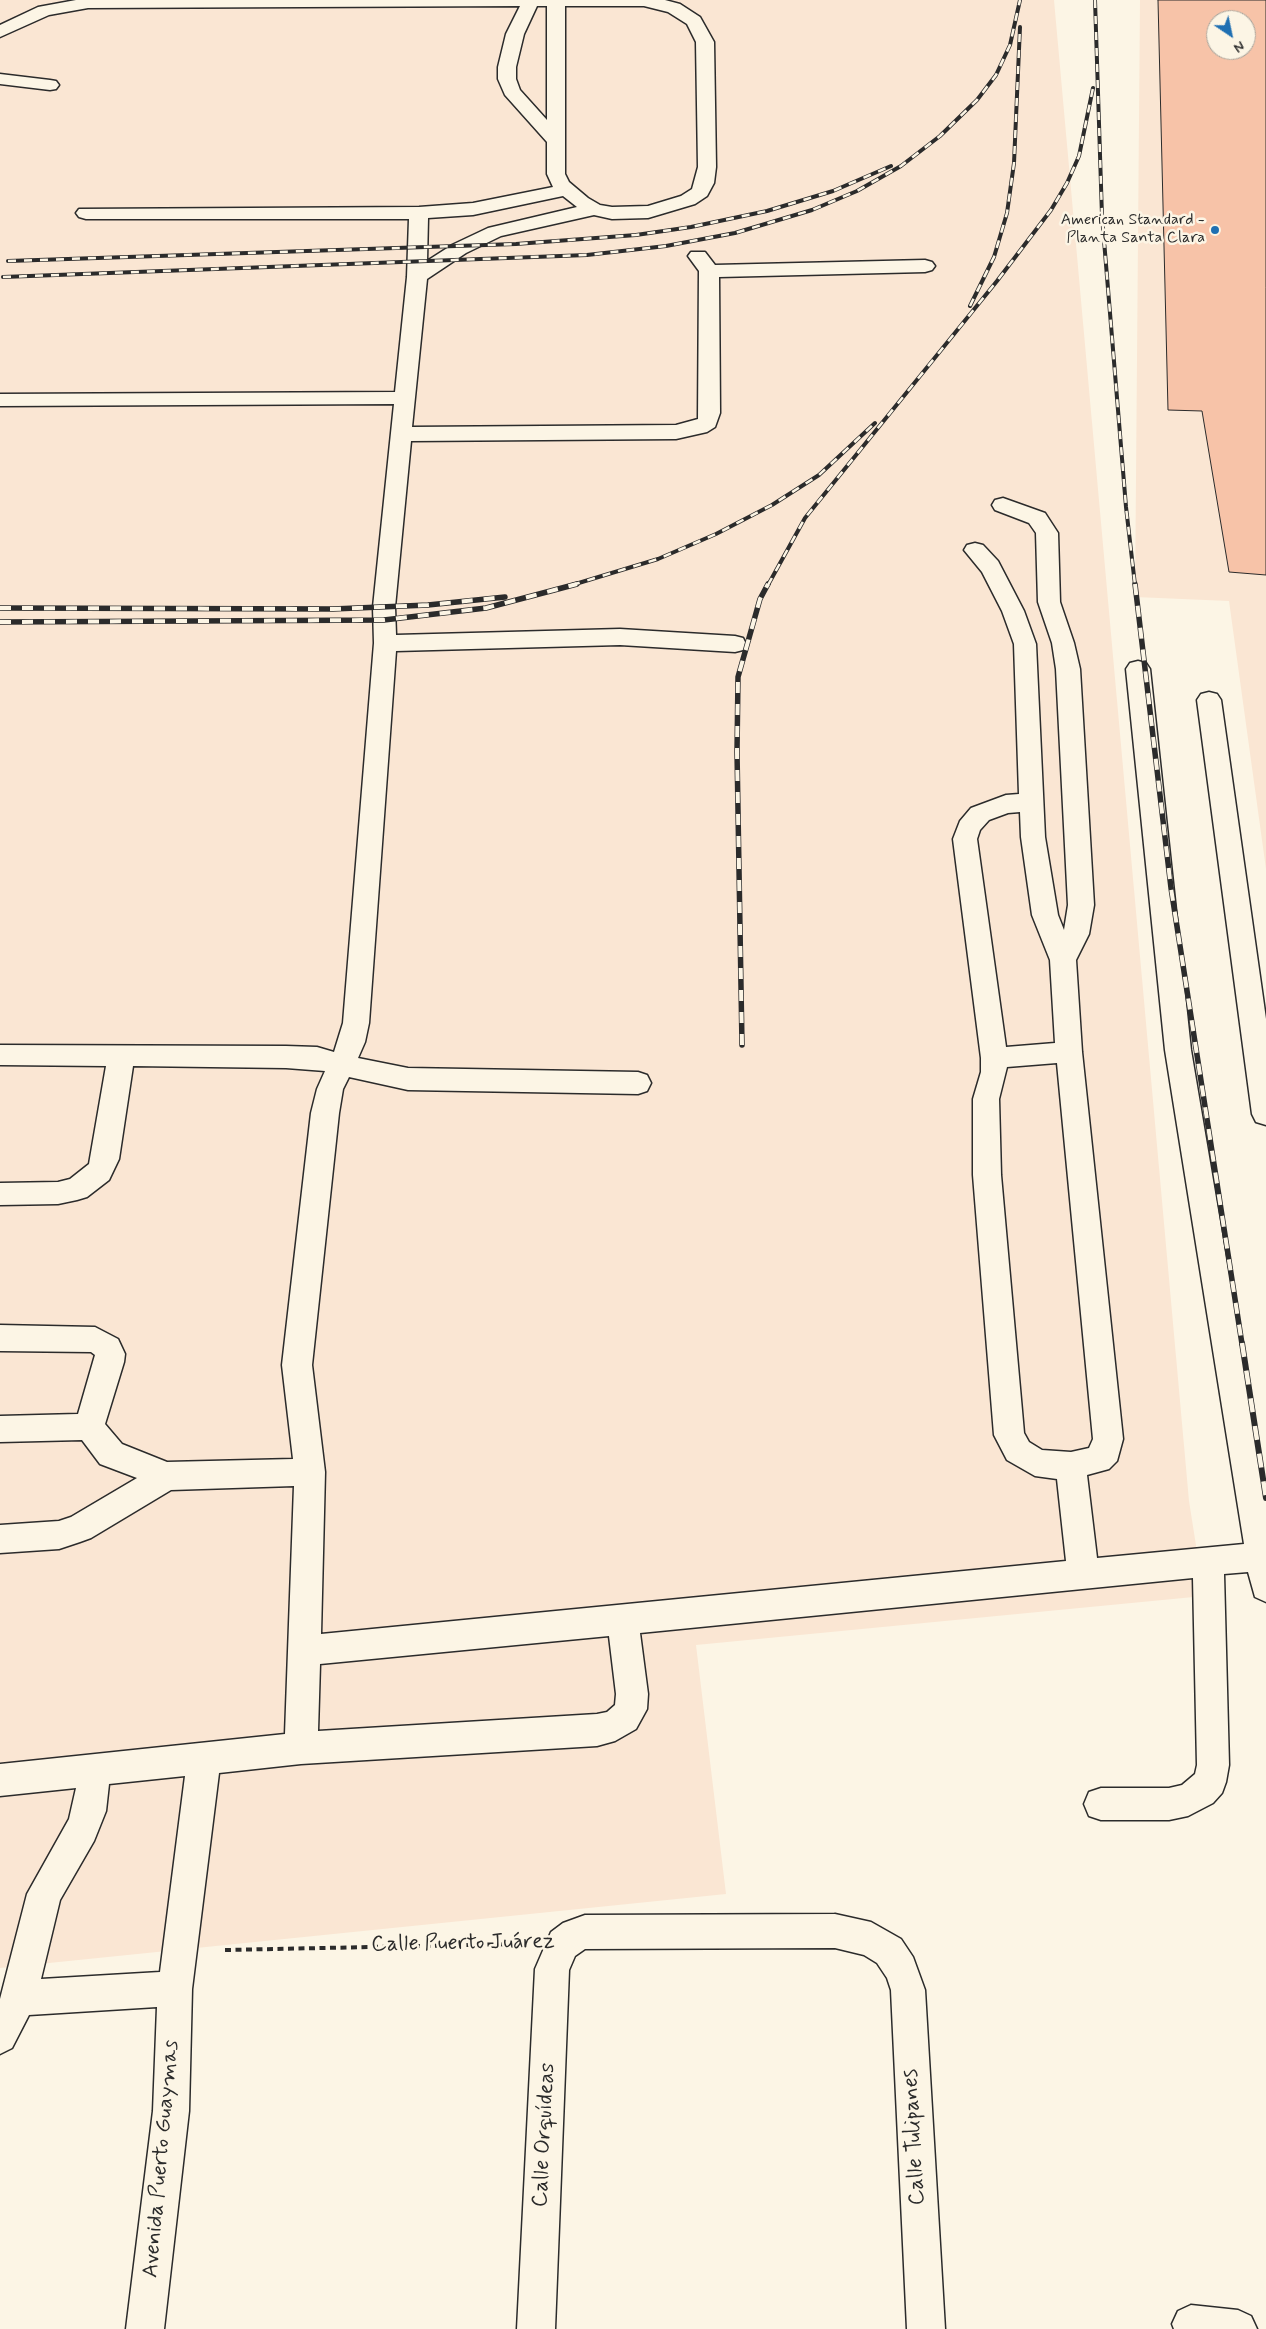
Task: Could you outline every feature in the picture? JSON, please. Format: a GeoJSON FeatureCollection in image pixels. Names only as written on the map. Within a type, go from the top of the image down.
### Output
{"type":"FeatureCollection","features":[{"type":"Feature","properties":{"kind":"street"},"geometry":{"type":"LineString","coordinates":[[0,32],[44,11],[88,3],[532,1],[556,1],[644,1],[660,4],[674,8],[694,21],[705,42],[707,167],[705,183],[700,192],[688,200],[648,212],[612,213],[594,209],[565,190],[556,174],[556,1]]}},
{"type":"Feature","properties":{"kind":"street"},"geometry":{"type":"LineString","coordinates":[[532,1],[515,34],[507,67],[507,79],[511,91],[556,141]]}},
{"type":"Feature","properties":{"kind":"street"},"geometry":{"type":"LineString","coordinates":[[0,79],[50,84]]}},
{"type":"Feature","properties":{"kind":"street"},"geometry":{"type":"LineString","coordinates":[[86,213],[419,213],[473,209],[565,190]]}},
{"type":"Feature","properties":{"kind":"street"},"geometry":{"type":"LineString","coordinates":[[417,277],[459,249],[495,232],[594,209]]}},
{"type":"Feature","properties":{"kind":"street"},"geometry":{"type":"LineString","coordinates":[[301,1748],[310,1472],[297,1365],[325,1114],[330,1090],[352,1042],[356,1024],[385,643],[384,607],[417,277],[419,213]]}},
{"type":"Feature","properties":{"kind":"street"},"geometry":{"type":"LineString","coordinates":[[401,434],[676,432],[700,427],[708,422],[710,413],[704,264],[925,266]]}},
{"type":"Feature","properties":{"kind":"street"},"geometry":{"type":"LineString","coordinates":[[0,400],[405,398]]}},
{"type":"Feature","properties":{"kind":"street"},"geometry":{"type":"LineString","coordinates":[[1003,505],[1037,518],[1047,533],[1049,602],[1055,624],[1064,643],[1068,669],[1081,905],[1076,934],[1063,960]]}},
{"type":"Feature","properties":{"kind":"street"},"geometry":{"type":"LineString","coordinates":[[975,550],[987,561],[993,572],[1022,634],[1027,650],[1030,802],[1040,894],[1045,915],[1063,960],[1069,1052],[1108,1439],[1106,1452],[1098,1459],[1071,1466],[1047,1465],[1035,1462],[1018,1451],[1009,1435],[987,1175],[986,1099],[994,1072],[994,1058],[965,839],[969,827],[980,814],[1006,804],[1030,802]]}},
{"type":"Feature","properties":{"kind":"street"},"geometry":{"type":"LineString","coordinates":[[1022,634],[1055,624]]}},
{"type":"Feature","properties":{"kind":"street"},"geometry":{"type":"LineString","coordinates":[[385,643],[620,637],[736,644]]}},
{"type":"Feature","properties":{"kind":"street"},"geometry":{"type":"LineString","coordinates":[[1138,669],[1178,1050],[1264,1556],[1266,1588]]}},
{"type":"Feature","properties":{"kind":"street"},"geometry":{"type":"LineString","coordinates":[[1209,700],[1266,1114]]}},
{"type":"Feature","properties":{"kind":"street"},"geometry":{"type":"LineString","coordinates":[[994,1058],[1069,1052]]}},
{"type":"Feature","properties":{"kind":"street"},"geometry":{"type":"LineString","coordinates":[[0,1194],[58,1193],[77,1189],[100,1172],[105,1159],[121,1055]]}},
{"type":"Feature","properties":{"kind":"street"},"geometry":{"type":"LineString","coordinates":[[0,1056],[121,1055],[317,1058],[376,1074],[408,1079],[638,1083]]}},
{"type":"Feature","properties":{"kind":"street"},"geometry":{"type":"LineString","coordinates":[[0,1338],[95,1340],[108,1348],[110,1354],[109,1362],[89,1427]]}},
{"type":"Feature","properties":{"kind":"street"},"geometry":{"type":"LineString","coordinates":[[89,1427],[111,1454],[167,1476],[310,1472]]}},
{"type":"Feature","properties":{"kind":"street"},"geometry":{"type":"LineString","coordinates":[[0,1429],[89,1427]]}},
{"type":"Feature","properties":{"kind":"street"},"geometry":{"type":"LineString","coordinates":[[1071,1466],[1083,1575]]}},
{"type":"Feature","properties":{"kind":"street"},"geometry":{"type":"LineString","coordinates":[[0,1539],[59,1535],[80,1528],[167,1476]]}},
{"type":"Feature","properties":{"kind":"street"},"geometry":{"type":"LineString","coordinates":[[304,1651],[1264,1556]]}},
{"type":"Feature","properties":{"kind":"street"},"geometry":{"type":"LineString","coordinates":[[1102,1804],[1169,1804],[1188,1800],[1201,1792],[1210,1782],[1213,1765],[1208,1561]]}},
{"type":"Feature","properties":{"kind":"street"},"geometry":{"type":"LineString","coordinates":[[0,1780],[301,1748],[596,1730],[615,1725],[625,1718],[630,1709],[632,1694],[623,1620]]}},
{"type":"Feature","properties":{"kind":"street","name":"Avenida Puerto Guaymas"},"geometry":{"type":"LineString","coordinates":[[145,2329],[171,2111],[175,1989],[204,1758]]}},
{"type":"Feature","properties":{"kind":"street"},"geometry":{"type":"LineString","coordinates":[[0,2036],[19,1998],[44,1894],[82,1829],[89,1811],[95,1770]]}},
{"type":"Feature","properties":{"kind":"street","name":"Calle Puerto Juárez"},"geometry":{"type":"LineString","coordinates":[[563,1944],[575,1935],[585,1932],[835,1931],[872,1938],[888,1950]]}},
{"type":"Feature","properties":{"kind":"street","name":"Calle Orquídeas"},"geometry":{"type":"LineString","coordinates":[[536,2329],[552,1969],[563,1944]]}},
{"type":"Feature","properties":{"kind":"street","name":"Calle Tulipanes"},"geometry":{"type":"LineString","coordinates":[[888,1950],[901,1969],[908,1990],[926,2329]]}},
{"type":"Feature","properties":{"kind":"street"},"geometry":{"type":"LineString","coordinates":[[19,1998],[175,1989]]}},
{"type":"Feature","properties":{"kind":"street"},"geometry":{"type":"LineString","coordinates":[[1191,2324],[1232,2326],[1238,2329]]}},
{"type":"Feature","properties":{"kind":"path","name":"Calle Puerto Juárez"},"geometry":{"type":"LineString","coordinates":[[180,1951],[563,1944]]}},
{"type":"Feature","properties":{"kind":"shaded area"},"geometry":{"type":"Polygon","coordinates":[[[0,0],[1054,0],[1189,1501],[1204,1596],[696,1645],[726,1894],[0,1968],[0,0]]]}},
{"type":"Feature","properties":{"kind":"shaded area","name":"American Standard - Planta Santa Clara"},"geometry":{"type":"Polygon","coordinates":[[[1140,0],[1266,0],[1266,869],[1229,601],[1135,597],[1140,0]]]}},
{"type":"Feature","properties":{"kind":"building","name":"American Standard - Planta Santa Clara"},"geometry":{"type":"Polygon","coordinates":[[[1158,0],[1266,0],[1266,575],[1229,572],[1202,411],[1168,410],[1158,0]]]}},
{"type":"Feature","properties":{"kind":"railway"},"geometry":{"type":"LineString","coordinates":[[3,277],[587,255],[666,246],[735,233],[812,210],[857,191],[901,166],[940,136],[977,100],[996,75],[1010,45],[1020,0]]}},
{"type":"Feature","properties":{"kind":"railway"},"geometry":{"type":"LineString","coordinates":[[1095,0],[1102,216],[1126,507],[1135,585]]}},
{"type":"Feature","properties":{"kind":"railway"},"geometry":{"type":"LineString","coordinates":[[970,306],[994,257],[1007,213],[1014,163],[1020,27]]}},
{"type":"Feature","properties":{"kind":"railway"},"geometry":{"type":"LineString","coordinates":[[768,585],[805,518],[997,281],[1051,210],[1067,183],[1079,156],[1093,88]]}},
{"type":"Feature","properties":{"kind":"railway"},"geometry":{"type":"LineString","coordinates":[[8,261],[516,244],[636,235],[691,227],[767,211],[833,191],[891,166]]}},
{"type":"Feature","properties":{"kind":"railway"},"geometry":{"type":"LineString","coordinates":[[572,585],[658,559],[716,534],[772,505],[819,475],[875,423]]}},
{"type":"Feature","properties":{"kind":"railway"},"geometry":{"type":"LineString","coordinates":[[0,622],[384,620],[486,608],[577,584]]}},
{"type":"Feature","properties":{"kind":"railway"},"geometry":{"type":"LineString","coordinates":[[742,1045],[737,752],[738,677],[760,599],[768,584]]}},
{"type":"Feature","properties":{"kind":"railway"},"geometry":{"type":"LineString","coordinates":[[1135,584],[1171,888],[1242,1344]]}},
{"type":"Feature","properties":{"kind":"railway"},"geometry":{"type":"LineString","coordinates":[[0,608],[333,609],[428,605],[505,597]]}},
{"type":"Feature","properties":{"kind":"railway"},"geometry":{"type":"LineString","coordinates":[[1242,1343],[1266,1498]]}},
{"type":"Feature","properties":{"kind":"place","name":"American Standard - Planta Santa Clara"},"geometry":{"type":"Point","coordinates":[1215,230]}}]}
